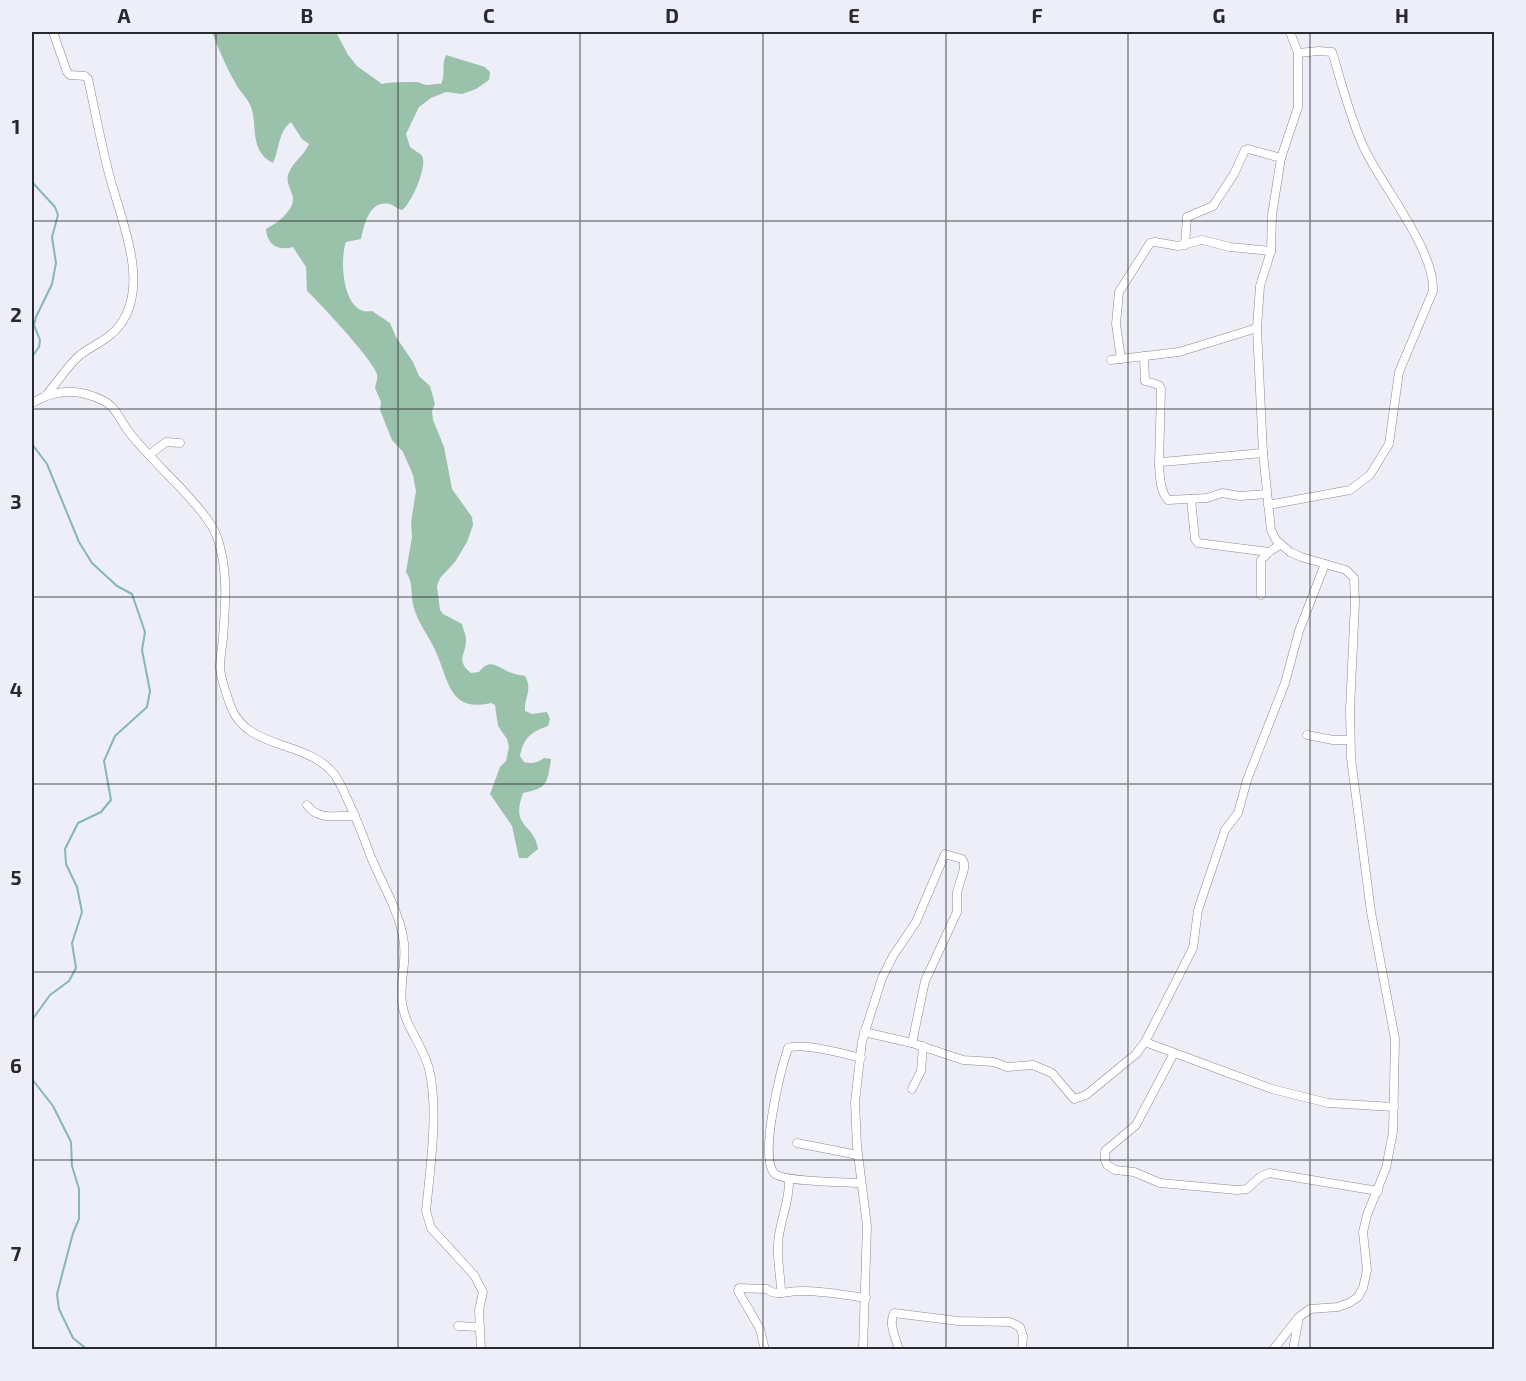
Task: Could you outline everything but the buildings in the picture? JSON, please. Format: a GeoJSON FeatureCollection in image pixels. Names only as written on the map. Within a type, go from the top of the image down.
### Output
{"type":"FeatureCollection","features":[{"type":"Feature","properties":{"kind":"street"},"geometry":{"type":"LineString","coordinates":[[32,403],[47,394],[79,356],[120,325],[130,302],[133,278],[130,246],[108,172],[88,79],[85,76],[67,72],[53,32]]}},
{"type":"Feature","properties":{"kind":"street"},"geometry":{"type":"LineString","coordinates":[[1272,1350],[1299,1317],[1310,1309],[1338,1307],[1349,1303],[1363,1288],[1367,1269],[1363,1232],[1390,1148],[1394,1107],[1395,1039],[1371,912],[1350,740],[1354,578],[1346,570],[1301,557],[1280,545],[1271,530],[1268,505],[1257,328],[1260,286],[1271,251],[1272,215],[1281,158],[1298,107],[1298,53],[1290,32]]}},
{"type":"Feature","properties":{"kind":"street"},"geometry":{"type":"LineString","coordinates":[[1268,505],[1350,490],[1370,475],[1389,444],[1399,372],[1433,291],[1433,284],[1420,246],[1364,147],[1332,52],[1298,53]]}},
{"type":"Feature","properties":{"kind":"street"},"geometry":{"type":"LineString","coordinates":[[1185,244],[1187,217],[1213,206],[1234,174],[1245,150],[1281,158]]}},
{"type":"Feature","properties":{"kind":"street"},"geometry":{"type":"LineString","coordinates":[[1121,359],[1116,324],[1118,297],[1124,282],[1150,243],[1178,246],[1202,240],[1230,247],[1271,251]]}},
{"type":"Feature","properties":{"kind":"street"},"geometry":{"type":"LineString","coordinates":[[1111,360],[1179,352],[1257,328]]}},
{"type":"Feature","properties":{"kind":"street"},"geometry":{"type":"LineString","coordinates":[[1144,356],[1145,381],[1159,385],[1161,389],[1161,487],[1167,499],[1207,498],[1224,493],[1240,496],[1267,494]]}},
{"type":"Feature","properties":{"kind":"street"},"geometry":{"type":"LineString","coordinates":[[47,394],[62,391],[78,392],[105,401],[112,407],[128,432],[210,522],[219,543],[226,578],[220,670],[231,710],[244,729],[308,753],[323,763],[335,775],[355,816],[372,860],[393,904],[404,939],[402,1002],[429,1070],[432,1093],[432,1154],[427,1219],[431,1228],[474,1275],[483,1292],[478,1327],[481,1350]]}},
{"type":"Feature","properties":{"kind":"street"},"geometry":{"type":"LineString","coordinates":[[149,455],[166,442],[180,442]]}},
{"type":"Feature","properties":{"kind":"street"},"geometry":{"type":"LineString","coordinates":[[1160,465],[1162,462],[1194,458],[1263,453]]}},
{"type":"Feature","properties":{"kind":"street"},"geometry":{"type":"LineString","coordinates":[[1191,499],[1195,539],[1198,543],[1269,552]]}},
{"type":"Feature","properties":{"kind":"street"},"geometry":{"type":"LineString","coordinates":[[1261,595],[1261,560],[1280,545]]}},
{"type":"Feature","properties":{"kind":"street"},"geometry":{"type":"LineString","coordinates":[[864,1032],[923,1046],[973,1062],[994,1062],[1007,1066],[1033,1065],[1052,1073],[1074,1099],[1086,1095],[1110,1074],[1131,1060],[1145,1042],[1194,945],[1198,910],[1225,830],[1238,813],[1247,780],[1285,683],[1299,631],[1325,564]]}},
{"type":"Feature","properties":{"kind":"street"},"geometry":{"type":"LineString","coordinates":[[1307,735],[1333,740],[1350,740]]}},
{"type":"Feature","properties":{"kind":"street"},"geometry":{"type":"LineString","coordinates":[[307,805],[314,814],[320,816],[355,816]]}},
{"type":"Feature","properties":{"kind":"street"},"geometry":{"type":"LineString","coordinates":[[863,1350],[867,1226],[858,1155],[855,1102],[864,1032],[882,978],[893,956],[916,922],[945,854],[954,855],[962,859],[964,869],[957,892],[957,912],[925,981],[912,1043]]}},
{"type":"Feature","properties":{"kind":"street"},"geometry":{"type":"LineString","coordinates":[[1145,1042],[1272,1089],[1328,1103],[1394,1107]]}},
{"type":"Feature","properties":{"kind":"street"},"geometry":{"type":"LineString","coordinates":[[861,1058],[824,1050],[793,1046],[788,1048],[768,1140],[770,1167],[777,1175],[789,1179],[861,1183]]}},
{"type":"Feature","properties":{"kind":"street"},"geometry":{"type":"LineString","coordinates":[[912,1089],[921,1071],[923,1046]]}},
{"type":"Feature","properties":{"kind":"street"},"geometry":{"type":"LineString","coordinates":[[1174,1053],[1136,1125],[1105,1151],[1107,1165],[1115,1170],[1134,1172],[1160,1183],[1220,1189],[1247,1189],[1260,1177],[1271,1173],[1378,1191]]}},
{"type":"Feature","properties":{"kind":"street"},"geometry":{"type":"LineString","coordinates":[[797,1143],[858,1155]]}},
{"type":"Feature","properties":{"kind":"street"},"geometry":{"type":"LineString","coordinates":[[781,1293],[778,1244],[781,1223],[790,1196],[789,1179]]}},
{"type":"Feature","properties":{"kind":"street"},"geometry":{"type":"LineString","coordinates":[[765,1350],[760,1329],[738,1289],[767,1289],[781,1293],[800,1291],[866,1298]]}},
{"type":"Feature","properties":{"kind":"street"},"geometry":{"type":"LineString","coordinates":[[899,1350],[891,1323],[894,1313],[958,1321],[1010,1322],[1020,1327],[1023,1336],[1022,1350]]}},
{"type":"Feature","properties":{"kind":"street"},"geometry":{"type":"LineString","coordinates":[[1293,1350],[1299,1317]]}},
{"type":"Feature","properties":{"kind":"street"},"geometry":{"type":"LineString","coordinates":[[458,1326],[478,1327]]}},
{"type":"Feature","properties":{"kind":"green space"},"geometry":{"type":"Polygon","coordinates":[[[212,32],[336,32],[348,55],[357,66],[382,84],[417,82],[427,85],[441,84],[446,55],[485,67],[490,72],[489,80],[476,89],[462,94],[446,92],[431,98],[419,107],[406,134],[410,147],[422,156],[423,161],[421,176],[414,193],[402,210],[390,204],[382,204],[372,210],[361,239],[346,242],[343,262],[349,297],[362,311],[372,311],[390,323],[419,376],[430,386],[435,404],[432,411],[433,420],[444,447],[452,489],[472,517],[473,525],[467,542],[455,562],[440,578],[437,586],[440,610],[462,624],[466,636],[463,664],[471,673],[479,672],[490,664],[525,676],[528,689],[525,711],[532,714],[547,712],[550,719],[548,726],[529,736],[520,756],[524,762],[530,763],[544,758],[551,759],[545,784],[523,793],[520,805],[521,819],[536,840],[538,849],[527,858],[519,858],[512,826],[490,794],[500,767],[506,761],[509,747],[507,739],[498,726],[495,705],[466,703],[452,691],[414,608],[410,581],[406,572],[416,491],[413,475],[403,452],[392,440],[380,410],[381,402],[375,388],[377,374],[357,345],[307,291],[306,267],[293,247],[274,246],[267,235],[266,229],[291,208],[293,198],[288,175],[309,144],[302,139],[291,122],[281,135],[273,163],[266,158],[258,146],[251,107],[230,73],[212,32]]]}},
{"type":"Feature","properties":{"kind":"waterway"},"geometry":{"type":"LineString","coordinates":[[32,182],[55,207],[58,215],[52,237],[56,263],[52,284],[36,317],[34,325],[40,340],[39,347],[32,357]]}},
{"type":"Feature","properties":{"kind":"waterway"},"geometry":{"type":"LineString","coordinates":[[32,444],[47,464],[79,542],[92,563],[117,586],[132,594],[145,632],[142,650],[150,691],[147,707],[115,736],[104,761],[111,800],[101,812],[78,823],[65,849],[66,864],[77,887],[82,912],[72,943],[76,968],[69,981],[50,995],[32,1020]]}},
{"type":"Feature","properties":{"kind":"waterway"},"geometry":{"type":"LineString","coordinates":[[32,1079],[53,1106],[71,1142],[72,1166],[79,1189],[79,1219],[73,1233],[57,1294],[59,1309],[73,1338],[88,1350]]}}]}
